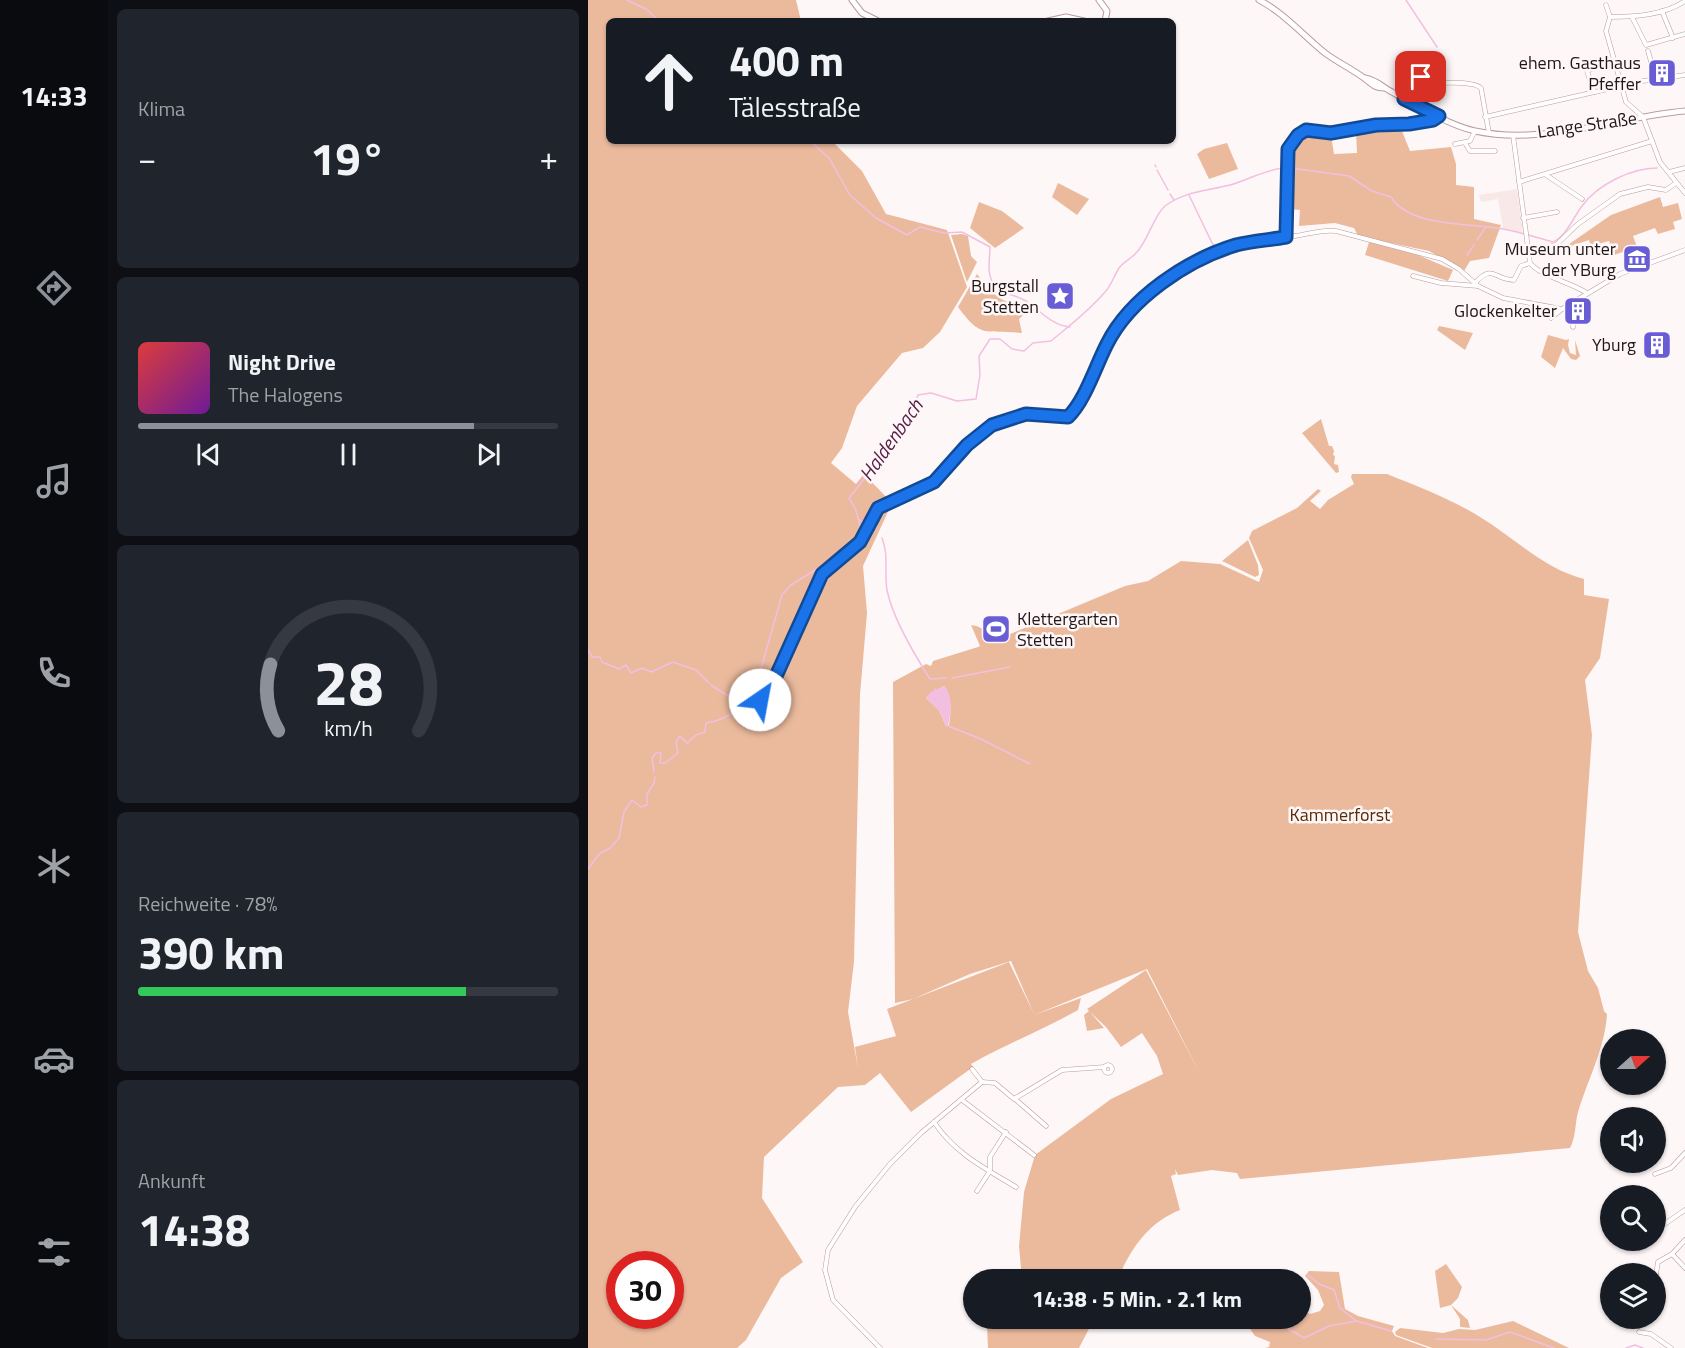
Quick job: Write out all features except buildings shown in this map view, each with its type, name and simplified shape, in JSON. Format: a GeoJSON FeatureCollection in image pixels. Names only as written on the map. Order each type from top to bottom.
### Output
{"type":"FeatureCollection","features":[{"type":"Feature","properties":{"kind":"main road"},"geometry":{"type":"LineString","coordinates":[[852,0],[862,13],[872,18]]}},
{"type":"Feature","properties":{"kind":"main road"},"geometry":{"type":"LineString","coordinates":[[1099,0],[1107,11],[1106,18]]}},
{"type":"Feature","properties":{"kind":"main road","name":"Lange Straße"},"geometry":{"type":"LineString","coordinates":[[1259,0],[1278,12],[1335,60],[1377,88],[1384,88],[1439,116],[1475,131],[1513,134],[1553,133],[1685,111]]}},
{"type":"Feature","properties":{"kind":"street"},"geometry":{"type":"LineString","coordinates":[[1610,17],[1632,17],[1661,11],[1685,1]]}},
{"type":"Feature","properties":{"kind":"street"},"geometry":{"type":"LineString","coordinates":[[1606,4],[1610,17],[1606,31],[1626,102],[1643,117],[1660,162],[1685,193]]}},
{"type":"Feature","properties":{"kind":"street"},"geometry":{"type":"LineString","coordinates":[[1661,11],[1673,38]]}},
{"type":"Feature","properties":{"kind":"street"},"geometry":{"type":"LineString","coordinates":[[1632,17],[1646,45],[1685,34]]}},
{"type":"Feature","properties":{"kind":"street"},"geometry":{"type":"LineString","coordinates":[[1648,51],[1656,79]]}},
{"type":"Feature","properties":{"kind":"street"},"geometry":{"type":"LineString","coordinates":[[1421,58],[1421,77],[1424,86]]}},
{"type":"Feature","properties":{"kind":"street"},"geometry":{"type":"LineString","coordinates":[[1592,69],[1587,71],[1594,92]]}},
{"type":"Feature","properties":{"kind":"street"},"geometry":{"type":"LineString","coordinates":[[1485,117],[1594,92],[1685,75]]}},
{"type":"Feature","properties":{"kind":"street"},"geometry":{"type":"LineString","coordinates":[[1404,99],[1414,88],[1424,86],[1468,83],[1478,85],[1481,88],[1489,133]]}},
{"type":"Feature","properties":{"kind":"street"},"geometry":{"type":"LineString","coordinates":[[1286,237],[1288,149],[1298,135],[1306,130],[1331,133],[1376,125],[1409,124],[1433,120],[1439,116]]}},
{"type":"Feature","properties":{"kind":"street"},"geometry":{"type":"LineString","coordinates":[[1455,144],[1465,143],[1475,131]]}},
{"type":"Feature","properties":{"kind":"street"},"geometry":{"type":"LineString","coordinates":[[1513,134],[1530,262],[1541,272],[1567,281],[1587,292]]}},
{"type":"Feature","properties":{"kind":"street"},"geometry":{"type":"LineString","coordinates":[[1519,182],[1652,141]]}},
{"type":"Feature","properties":{"kind":"street"},"geometry":{"type":"LineString","coordinates":[[1465,143],[1470,151],[1495,152]]}},
{"type":"Feature","properties":{"kind":"street"},"geometry":{"type":"LineString","coordinates":[[1669,172],[1685,168]]}},
{"type":"Feature","properties":{"kind":"street"},"geometry":{"type":"LineString","coordinates":[[1545,174],[1582,199]]}},
{"type":"Feature","properties":{"kind":"street"},"geometry":{"type":"LineString","coordinates":[[1528,253],[1556,245],[1578,224],[1620,194],[1648,187],[1666,190],[1676,183]]}},
{"type":"Feature","properties":{"kind":"street"},"geometry":{"type":"LineString","coordinates":[[1523,218],[1557,212]]}},
{"type":"Feature","properties":{"kind":"street"},"geometry":{"type":"LineString","coordinates":[[757,703],[772,685],[822,574],[854,549],[878,508],[934,482],[967,445],[992,425],[1026,414],[1068,417],[1078,405],[1108,342],[1126,315],[1145,296],[1185,268],[1234,246],[1328,230],[1442,259],[1477,285],[1503,298],[1564,308],[1573,317],[1573,327]]}},
{"type":"Feature","properties":{"kind":"street"},"geometry":{"type":"LineString","coordinates":[[1551,318],[1587,292],[1620,273],[1685,250]]}},
{"type":"Feature","properties":{"kind":"street"},"geometry":{"type":"LineString","coordinates":[[1477,285],[1482,275],[1490,272],[1514,280],[1521,266],[1530,262]]}},
{"type":"Feature","properties":{"kind":"street"},"geometry":{"type":"LineString","coordinates":[[1413,276],[1441,282],[1477,285]]}},
{"type":"Feature","properties":{"kind":"street"},"geometry":{"type":"LineString","coordinates":[[1014,1099],[1062,1070],[1105,1067]]}},
{"type":"Feature","properties":{"kind":"street"},"geometry":{"type":"LineString","coordinates":[[972,1069],[982,1082]]}},
{"type":"Feature","properties":{"kind":"street"},"geometry":{"type":"LineString","coordinates":[[880,1348],[833,1300],[825,1270],[828,1250],[855,1208],[890,1164],[934,1122],[982,1082],[995,1083],[1046,1126]]}},
{"type":"Feature","properties":{"kind":"street"},"geometry":{"type":"LineString","coordinates":[[962,1100],[973,1111],[1006,1132],[1034,1155]]}},
{"type":"Feature","properties":{"kind":"street"},"geometry":{"type":"LineString","coordinates":[[934,1122],[944,1138],[1016,1187]]}},
{"type":"Feature","properties":{"kind":"street"},"geometry":{"type":"LineString","coordinates":[[977,1191],[990,1171],[990,1157],[1006,1132]]}},
{"type":"Feature","properties":{"kind":"street"},"geometry":{"type":"LineString","coordinates":[[1655,1174],[1671,1168],[1685,1153]]}},
{"type":"Feature","properties":{"kind":"street"},"geometry":{"type":"LineString","coordinates":[[1666,1223],[1685,1210]]}},
{"type":"Feature","properties":{"kind":"street"},"geometry":{"type":"LineString","coordinates":[[1658,1263],[1672,1254],[1685,1240]]}},
{"type":"Feature","properties":{"kind":"street"},"geometry":{"type":"LineString","coordinates":[[1672,1254],[1685,1268]]}},
{"type":"Feature","properties":{"kind":"street"},"geometry":{"type":"LineString","coordinates":[[1639,1332],[1651,1334],[1671,1348]]}},
{"type":"Feature","properties":{"kind":"shaded area"},"geometry":{"type":"Polygon","coordinates":[[[1517,189],[1522,234],[1503,228],[1498,199],[1481,202],[1479,195],[1517,189]]]}},
{"type":"Feature","properties":{"kind":"shaded area"},"geometry":{"type":"Polygon","coordinates":[[[944,686],[950,699],[948,726],[939,710],[926,698],[931,692],[944,686]]]}},
{"type":"Feature","properties":{"kind":"green space","name":"Kammerforst"},"geometry":{"type":"Polygon","coordinates":[[[588,0],[796,0],[800,18],[606,18],[606,144],[835,144],[862,171],[886,214],[947,230],[967,287],[940,332],[923,348],[902,353],[857,406],[842,448],[831,463],[856,484],[864,474],[892,503],[863,566],[867,613],[860,695],[854,962],[848,1012],[858,1068],[855,1047],[896,1036],[887,1009],[913,999],[895,1003],[893,682],[926,664],[931,666],[933,661],[980,646],[971,625],[1003,637],[1125,586],[1148,581],[1181,561],[1220,564],[1259,582],[1263,570],[1249,538],[1252,531],[1297,508],[1318,489],[1321,491],[1310,501],[1320,509],[1328,500],[1354,484],[1352,474],[1387,474],[1446,499],[1493,525],[1543,561],[1584,579],[1584,595],[1609,599],[1600,658],[1585,680],[1592,735],[1578,932],[1588,971],[1598,988],[1604,1011],[1607,1014],[1606,1029],[1600,1029],[1600,1051],[1578,1112],[1570,1148],[1240,1179],[1237,1173],[1212,1170],[1178,1175],[1175,1169],[1176,1174],[1171,1176],[1180,1210],[1150,1229],[1135,1247],[1123,1269],[1021,1269],[1019,1246],[1024,1192],[1035,1155],[1111,1099],[1163,1074],[1157,1056],[1142,1033],[1121,1047],[1106,1027],[1090,1012],[1104,1028],[1087,1031],[1084,1015],[1089,1011],[1087,1009],[1146,970],[1200,1074],[1147,969],[1034,1015],[1081,998],[1078,1010],[971,1064],[973,1067],[911,1112],[880,1073],[865,1085],[838,1087],[764,1157],[762,1198],[803,1262],[781,1278],[746,1340],[737,1348],[588,1348],[588,0]],[[944,686],[926,698],[939,710],[946,726],[949,725],[950,705],[944,686]],[[1011,961],[970,974],[913,999],[1009,962],[1034,1014],[1011,961]]]}},
{"type":"Feature","properties":{"kind":"green space"},"geometry":{"type":"Polygon","coordinates":[[[1400,126],[1410,151],[1451,147],[1456,164],[1456,185],[1474,187],[1474,219],[1501,225],[1489,258],[1470,261],[1464,271],[1429,251],[1358,236],[1354,228],[1335,223],[1299,226],[1300,210],[1289,209],[1288,177],[1290,153],[1299,136],[1307,133],[1331,135],[1334,154],[1357,153],[1356,131],[1400,126]]]}},
{"type":"Feature","properties":{"kind":"green space"},"geometry":{"type":"Polygon","coordinates":[[[1227,143],[1238,169],[1209,179],[1197,154],[1204,149],[1227,143]]]}},
{"type":"Feature","properties":{"kind":"green space"},"geometry":{"type":"Polygon","coordinates":[[[1058,183],[1089,199],[1077,215],[1052,197],[1058,183]]]}},
{"type":"Feature","properties":{"kind":"green space"},"geometry":{"type":"Polygon","coordinates":[[[1660,197],[1663,207],[1678,203],[1682,219],[1673,222],[1675,229],[1658,234],[1655,228],[1633,236],[1637,247],[1614,255],[1609,241],[1591,246],[1589,240],[1562,249],[1611,215],[1660,197]]]}},
{"type":"Feature","properties":{"kind":"green space"},"geometry":{"type":"Polygon","coordinates":[[[979,202],[1002,211],[1024,228],[995,248],[970,228],[979,202]]]}},
{"type":"Feature","properties":{"kind":"green space"},"geometry":{"type":"Polygon","coordinates":[[[951,235],[968,236],[971,256],[977,262],[967,282],[951,235]]]}},
{"type":"Feature","properties":{"kind":"green space"},"geometry":{"type":"Polygon","coordinates":[[[1369,242],[1418,255],[1453,270],[1448,281],[1365,255],[1369,242]]]}},
{"type":"Feature","properties":{"kind":"green space"},"geometry":{"type":"Polygon","coordinates":[[[977,274],[986,286],[1003,300],[1025,302],[1035,310],[1034,312],[1029,309],[1019,319],[1022,333],[979,329],[958,307],[977,274]]]}},
{"type":"Feature","properties":{"kind":"green space"},"geometry":{"type":"Polygon","coordinates":[[[1439,326],[1473,333],[1465,350],[1437,330],[1439,326]]]}},
{"type":"Feature","properties":{"kind":"green space"},"geometry":{"type":"Polygon","coordinates":[[[1548,335],[1569,339],[1570,353],[1576,355],[1575,340],[1580,356],[1576,360],[1571,359],[1563,348],[1555,368],[1541,357],[1548,335]]]}},
{"type":"Feature","properties":{"kind":"green space"},"geometry":{"type":"Polygon","coordinates":[[[1321,419],[1329,446],[1332,446],[1334,451],[1334,464],[1338,465],[1339,472],[1336,473],[1302,433],[1321,419]]]}},
{"type":"Feature","properties":{"kind":"green space"},"geometry":{"type":"Polygon","coordinates":[[[1248,540],[1258,565],[1259,575],[1255,577],[1222,561],[1248,540]]]}},
{"type":"Feature","properties":{"kind":"green space"},"geometry":{"type":"Polygon","coordinates":[[[1446,1264],[1462,1287],[1458,1298],[1451,1305],[1440,1308],[1435,1271],[1446,1264]]]}},
{"type":"Feature","properties":{"kind":"green space"},"geometry":{"type":"Polygon","coordinates":[[[1311,1271],[1339,1272],[1345,1309],[1358,1316],[1394,1326],[1392,1331],[1395,1336],[1428,1348],[1265,1348],[1269,1347],[1270,1342],[1255,1336],[1250,1329],[1311,1329],[1311,1314],[1320,1311],[1324,1305],[1318,1290],[1311,1282],[1311,1271]]]}},
{"type":"Feature","properties":{"kind":"green space"},"geometry":{"type":"Polygon","coordinates":[[[1451,1305],[1468,1320],[1470,1328],[1460,1327],[1460,1319],[1451,1305]]]}},
{"type":"Feature","properties":{"kind":"green space"},"geometry":{"type":"Polygon","coordinates":[[[1513,1321],[1569,1348],[1432,1348],[1396,1335],[1395,1332],[1400,1328],[1443,1333],[1459,1329],[1475,1330],[1513,1321]]]}},
{"type":"Feature","properties":{"kind":"green space"},"geometry":{"type":"Polygon","coordinates":[[[987,1329],[1089,1329],[1079,1348],[988,1348],[987,1329]]]}},
{"type":"Feature","properties":{"kind":"waterway"},"geometry":{"type":"LineString","coordinates":[[627,0],[646,9],[656,18]]}},
{"type":"Feature","properties":{"kind":"waterway"},"geometry":{"type":"LineString","coordinates":[[1406,0],[1437,47]]}},
{"type":"Feature","properties":{"kind":"waterway"},"geometry":{"type":"LineString","coordinates":[[813,144],[829,158],[850,195],[876,218],[907,235],[920,227],[944,233],[962,232],[990,247],[990,276],[997,288],[1026,301],[1052,321],[1070,327]]}},
{"type":"Feature","properties":{"kind":"waterway","name":"Haldenbach"},"geometry":{"type":"LineString","coordinates":[[654,772],[652,758],[656,753],[661,753],[660,763],[665,763],[678,753],[676,742],[680,736],[687,743],[696,735],[705,732],[706,723],[733,713],[754,693],[782,595],[791,585],[852,547],[861,530],[856,510],[849,498],[871,470],[895,427],[911,413],[918,395],[931,393],[957,401],[976,399],[980,375],[979,356],[990,339],[1000,339],[1012,349],[1024,351],[1033,343],[1051,341],[1086,312],[1107,290],[1121,266],[1140,248],[1165,206],[1188,194],[1230,185],[1283,168]]}},
{"type":"Feature","properties":{"kind":"waterway","name":"Haldenbach"},"geometry":{"type":"LineString","coordinates":[[1291,168],[1349,176],[1372,191],[1391,197],[1400,207],[1413,215],[1444,222],[1508,230],[1553,242],[1562,235],[1589,198],[1606,184],[1627,174],[1657,168]]}},
{"type":"Feature","properties":{"kind":"waterway"},"geometry":{"type":"LineString","coordinates":[[1157,170],[1168,190]]}},
{"type":"Feature","properties":{"kind":"waterway","name":"Haldenbach"},"geometry":{"type":"LineString","coordinates":[[1170,194],[1174,200]]}},
{"type":"Feature","properties":{"kind":"waterway"},"geometry":{"type":"LineString","coordinates":[[1189,195],[1212,243],[1218,249]]}},
{"type":"Feature","properties":{"kind":"waterway"},"geometry":{"type":"LineString","coordinates":[[1477,240],[1485,228]]}},
{"type":"Feature","properties":{"kind":"waterway"},"geometry":{"type":"LineString","coordinates":[[1467,255],[1474,245]]}},
{"type":"Feature","properties":{"kind":"waterway"},"geometry":{"type":"LineString","coordinates":[[859,520],[877,528]]}},
{"type":"Feature","properties":{"kind":"waterway"},"geometry":{"type":"LineString","coordinates":[[882,538],[887,590],[899,624],[930,679],[946,678]]}},
{"type":"Feature","properties":{"kind":"waterway"},"geometry":{"type":"LineString","coordinates":[[588,649],[592,657],[600,657],[602,662],[619,669],[626,665],[631,673],[642,668],[651,672],[673,662],[696,670],[709,683]]}},
{"type":"Feature","properties":{"kind":"waterway"},"geometry":{"type":"LineString","coordinates":[[952,678],[1010,667]]}},
{"type":"Feature","properties":{"kind":"waterway"},"geometry":{"type":"LineString","coordinates":[[711,685],[742,705]]}},
{"type":"Feature","properties":{"kind":"waterway"},"geometry":{"type":"LineString","coordinates":[[948,726],[981,739],[1030,764]]}},
{"type":"Feature","properties":{"kind":"waterway"},"geometry":{"type":"LineString","coordinates":[[588,869],[599,854],[610,848],[619,838],[624,812],[632,800],[641,807],[647,805],[647,794],[655,777]]}},
{"type":"Feature","properties":{"kind":"waterway"},"geometry":{"type":"LineString","coordinates":[[1311,1277],[1319,1284],[1334,1290],[1340,1308],[1356,1321]]}},
{"type":"Feature","properties":{"kind":"waterway"},"geometry":{"type":"LineString","coordinates":[[1289,1329],[1304,1338],[1329,1326],[1357,1321],[1391,1331]]}},
{"type":"Feature","properties":{"kind":"waterway"},"geometry":{"type":"LineString","coordinates":[[1436,1339],[1486,1340],[1510,1332],[1554,1348]]}},
{"type":"Feature","properties":{"kind":"waterway"},"geometry":{"type":"LineString","coordinates":[[1626,1348],[1635,1345],[1643,1348]]}},
{"type":"Feature","properties":{"kind":"place","name":"ehem. Gasthaus Pfeffer"},"geometry":{"type":"Point","coordinates":[1662,73]}},
{"type":"Feature","properties":{"kind":"place","name":"Museum unter der YBurg"},"geometry":{"type":"Point","coordinates":[1637,259]}},
{"type":"Feature","properties":{"kind":"place","name":"Burgstall Stetten"},"geometry":{"type":"Point","coordinates":[1060,296]}},
{"type":"Feature","properties":{"kind":"place","name":"Glockenkelter"},"geometry":{"type":"Point","coordinates":[1578,311]}},
{"type":"Feature","properties":{"kind":"place","name":"Yburg"},"geometry":{"type":"Point","coordinates":[1657,345]}},
{"type":"Feature","properties":{"kind":"place","name":"Klettergarten Stetten"},"geometry":{"type":"Point","coordinates":[996,629]}},
{"type":"Feature","properties":{"kind":"route"},"geometry":{"type":"LineString","coordinates":[[760,700],[772,685],[822,574],[832,564],[850,553],[860,542],[878,508],[934,482],[967,445],[992,425],[1026,414],[1068,417],[1078,405],[1114,331],[1145,296],[1190,265],[1220,251],[1247,243],[1286,237],[1288,149],[1298,135],[1306,130],[1331,133],[1376,125],[1409,124],[1433,120],[1439,116],[1404,99],[1414,88],[1424,86],[1421,77]]}}]}
